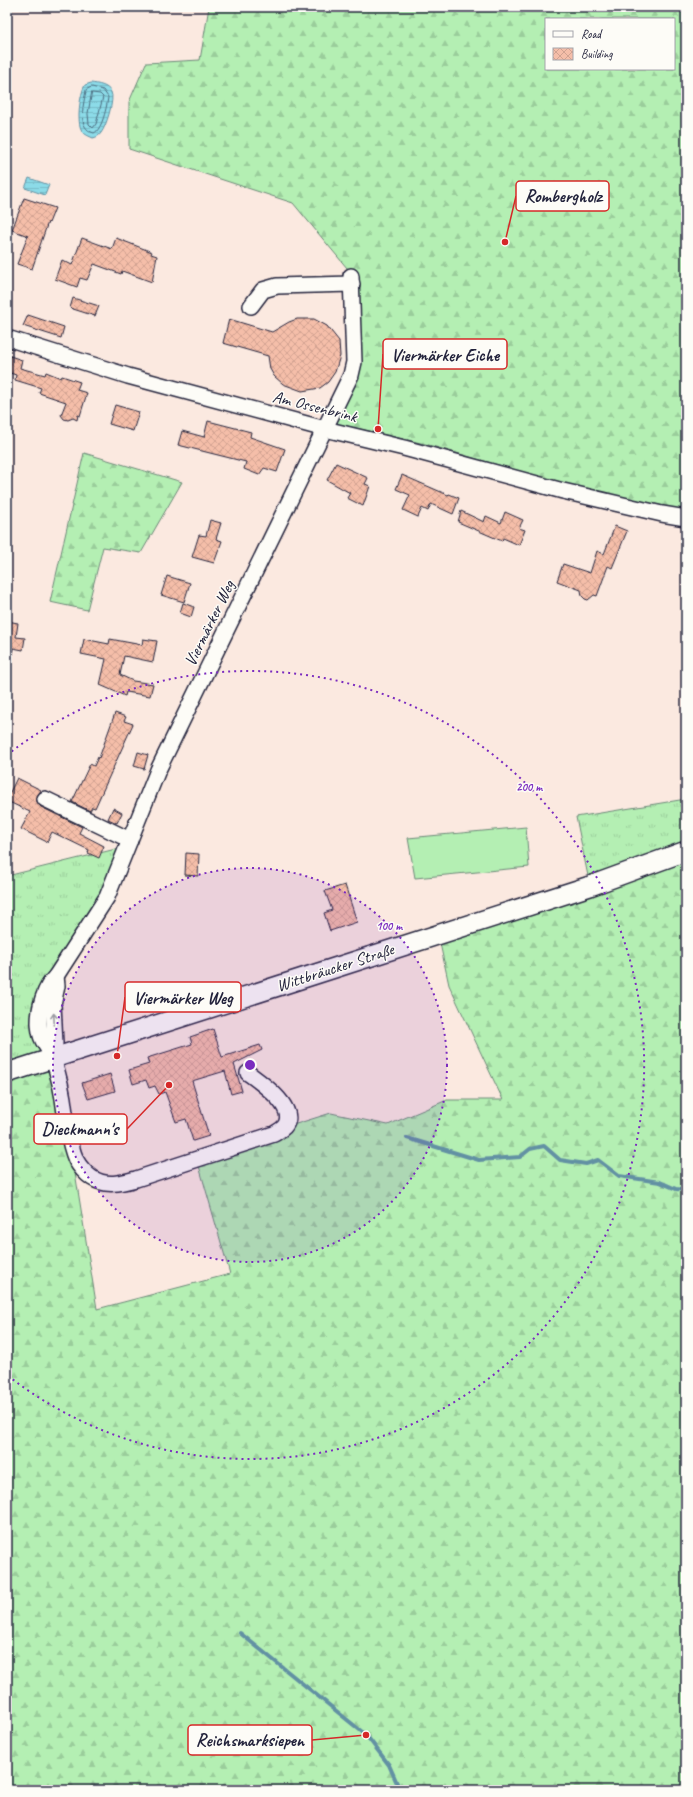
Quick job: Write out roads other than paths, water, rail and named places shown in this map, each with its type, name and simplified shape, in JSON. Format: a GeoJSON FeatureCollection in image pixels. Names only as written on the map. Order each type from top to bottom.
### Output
{"type":"FeatureCollection","features":[{"type":"Feature","properties":{"kind":"main road","name":"Wittbräucker Straße"},"geometry":{"type":"LineString","coordinates":[[7,1073],[582,888],[686,851]]}},
{"type":"Feature","properties":{"kind":"street","name":"Viermärker Weg"},"geometry":{"type":"LineString","coordinates":[[248,1073],[284,1103],[287,1116],[285,1126],[274,1134],[183,1169],[155,1178],[136,1179],[116,1184],[106,1184],[93,1178],[76,1160],[70,1141],[63,1098],[53,1058],[40,1035],[39,1021],[43,997],[49,984],[56,976],[107,897],[158,770],[354,368],[351,280],[277,286],[263,290],[251,306]]}},
{"type":"Feature","properties":{"kind":"street","name":"Am Ossenbrink"},"geometry":{"type":"LineString","coordinates":[[7,338],[128,376],[325,430],[404,448],[563,491],[662,514],[686,518]]}},
{"type":"Feature","properties":{"kind":"street"},"geometry":{"type":"LineString","coordinates":[[45,799],[130,840]]}},
{"type":"Feature","properties":{"kind":"water"},"geometry":{"type":"Polygon","coordinates":[[[91,83],[102,85],[107,88],[111,92],[112,96],[111,106],[103,130],[97,137],[93,138],[82,131],[79,122],[80,101],[83,89],[85,85],[91,83]]]}},
{"type":"Feature","properties":{"kind":"water"},"geometry":{"type":"Polygon","coordinates":[[[29,178],[49,185],[45,195],[25,188],[29,178]]]}},
{"type":"Feature","properties":{"kind":"waterway"},"geometry":{"type":"LineString","coordinates":[[407,1138],[479,1160],[520,1157],[530,1149],[544,1146],[560,1160],[586,1164],[598,1160],[619,1176],[660,1182],[676,1189],[686,1190]]}},
{"type":"Feature","properties":{"kind":"waterway"},"geometry":{"type":"LineString","coordinates":[[240,1633],[366,1735],[389,1765],[400,1790]]}},
{"type":"Feature","properties":{"kind":"place","name":"Rombergholz"},"geometry":{"type":"Point","coordinates":[505,242]}},
{"type":"Feature","properties":{"kind":"place","name":"Viermärker Eiche"},"geometry":{"type":"Point","coordinates":[378,429]}},
{"type":"Feature","properties":{"kind":"place","name":"Viermärker Weg"},"geometry":{"type":"Point","coordinates":[117,1056]}},
{"type":"Feature","properties":{"kind":"place","name":"Dieckmann's"},"geometry":{"type":"Point","coordinates":[169,1085]}},
{"type":"Feature","properties":{"kind":"place","name":"Reichsmarksiepen"},"geometry":{"type":"Point","coordinates":[366,1735]}}]}
